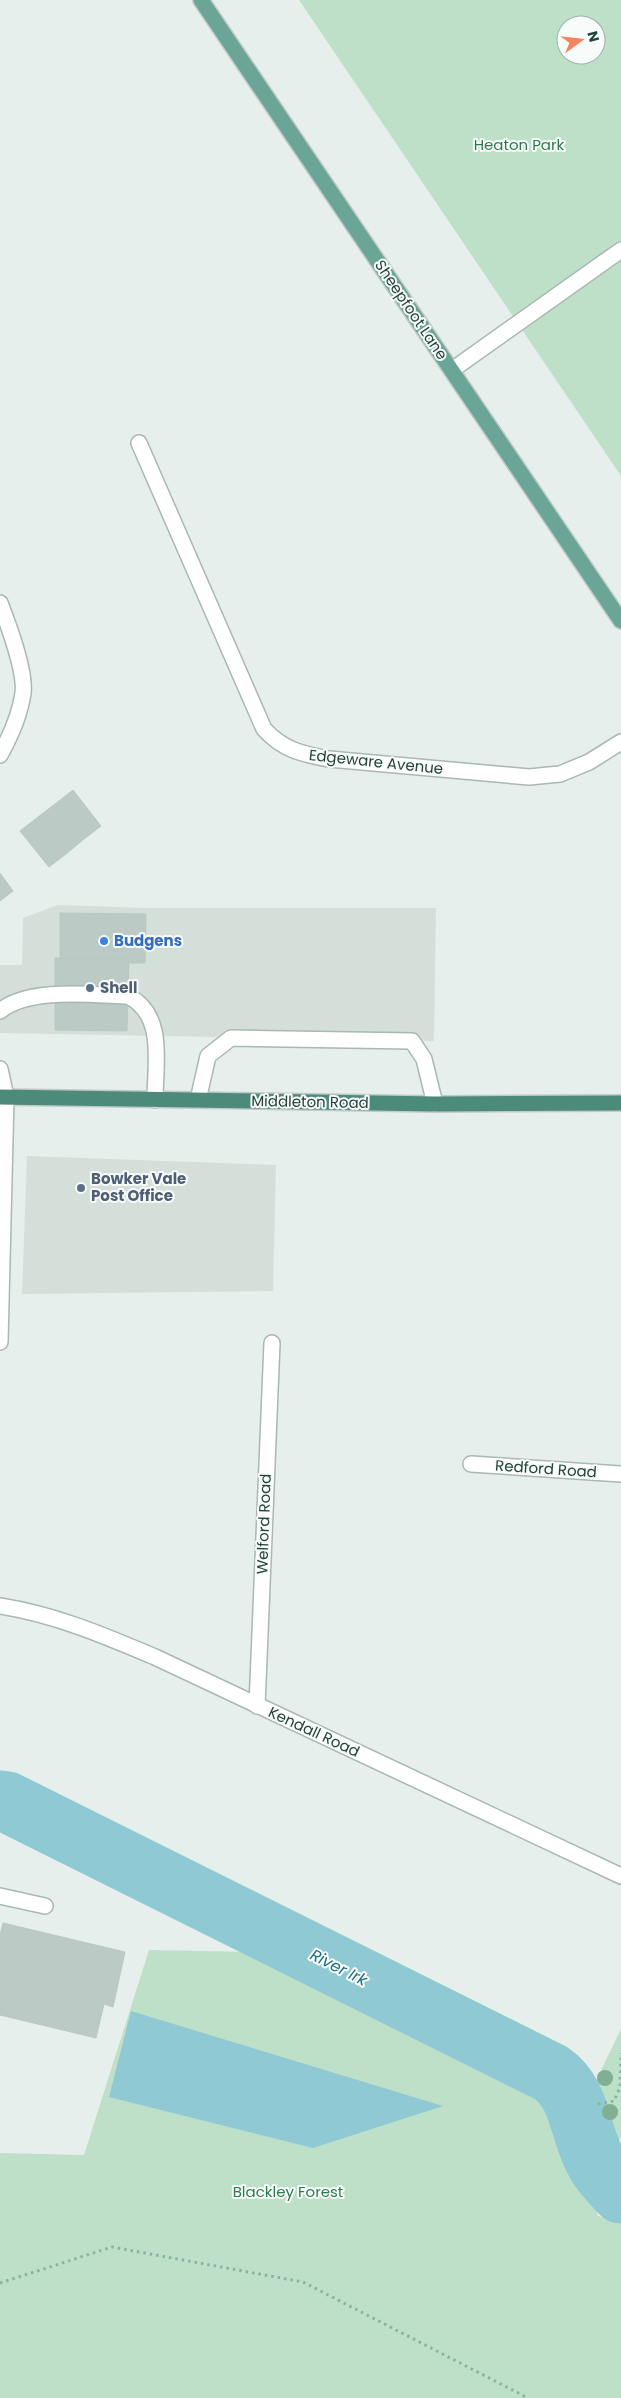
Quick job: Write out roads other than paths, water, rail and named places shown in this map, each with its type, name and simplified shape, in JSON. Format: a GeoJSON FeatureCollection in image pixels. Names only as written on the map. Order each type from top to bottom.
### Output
{"type":"FeatureCollection","features":[{"type":"Feature","properties":{"kind":"highway","name":"Middleton Road"},"geometry":{"type":"LineString","coordinates":[[3,1097],[435,1104],[621,1102]]}},
{"type":"Feature","properties":{"kind":"main road","name":"Sheepfoot Lane"},"geometry":{"type":"LineString","coordinates":[[201,0],[621,621]]}},
{"type":"Feature","properties":{"kind":"street"},"geometry":{"type":"LineString","coordinates":[[452,370],[621,250]]}},
{"type":"Feature","properties":{"kind":"street","name":"Edgeware Avenue"},"geometry":{"type":"LineString","coordinates":[[139,443],[264,729],[277,743],[304,755],[330,759],[529,777],[560,774],[589,762],[621,742]]}},
{"type":"Feature","properties":{"kind":"street"},"geometry":{"type":"LineString","coordinates":[[0,603],[16,644],[24,692],[11,735],[0,755]]}},
{"type":"Feature","properties":{"kind":"street"},"geometry":{"type":"LineString","coordinates":[[0,1011],[8,1004],[55,995],[128,996],[139,1001],[150,1015],[154,1028],[155,1100]]}},
{"type":"Feature","properties":{"kind":"street"},"geometry":{"type":"LineString","coordinates":[[198,1100],[208,1056],[231,1038],[412,1041],[424,1059],[435,1104]]}},
{"type":"Feature","properties":{"kind":"street"},"geometry":{"type":"LineString","coordinates":[[0,1070],[3,1097],[0,1342]]}},
{"type":"Feature","properties":{"kind":"street","name":"Welford Road"},"geometry":{"type":"LineString","coordinates":[[257,1706],[272,1342]]}},
{"type":"Feature","properties":{"kind":"street","name":"Redford Road"},"geometry":{"type":"LineString","coordinates":[[471,1464],[621,1474]]}},
{"type":"Feature","properties":{"kind":"street","name":"Kendall Road"},"geometry":{"type":"LineString","coordinates":[[0,1606],[37,1612],[80,1626],[155,1657],[621,1876]]}},
{"type":"Feature","properties":{"kind":"street"},"geometry":{"type":"LineString","coordinates":[[0,1896],[45,1906]]}},
{"type":"Feature","properties":{"kind":"water"},"geometry":{"type":"Polygon","coordinates":[[[131,2011],[443,2106],[313,2148],[109,2097],[131,2011]]]}},
{"type":"Feature","properties":{"kind":"waterway","name":"River Irk"},"geometry":{"type":"LineString","coordinates":[[0,1801],[7,1802],[551,2073],[560,2081],[573,2100],[595,2161],[621,2193]]}},
{"type":"Feature","properties":{"kind":"place","name":"Budgens"},"geometry":{"type":"Point","coordinates":[104,941]}},
{"type":"Feature","properties":{"kind":"place","name":"Shell"},"geometry":{"type":"Point","coordinates":[90,988]}},
{"type":"Feature","properties":{"kind":"place","name":"Bowker Vale Post Office"},"geometry":{"type":"Point","coordinates":[81,1188]}},
{"type":"Feature","properties":{"kind":"park label","name":"Heaton Park"},"geometry":{"type":"Point","coordinates":[519,145]}},
{"type":"Feature","properties":{"kind":"park label","name":"Blackley Forest"},"geometry":{"type":"Point","coordinates":[288,2192]}}]}
